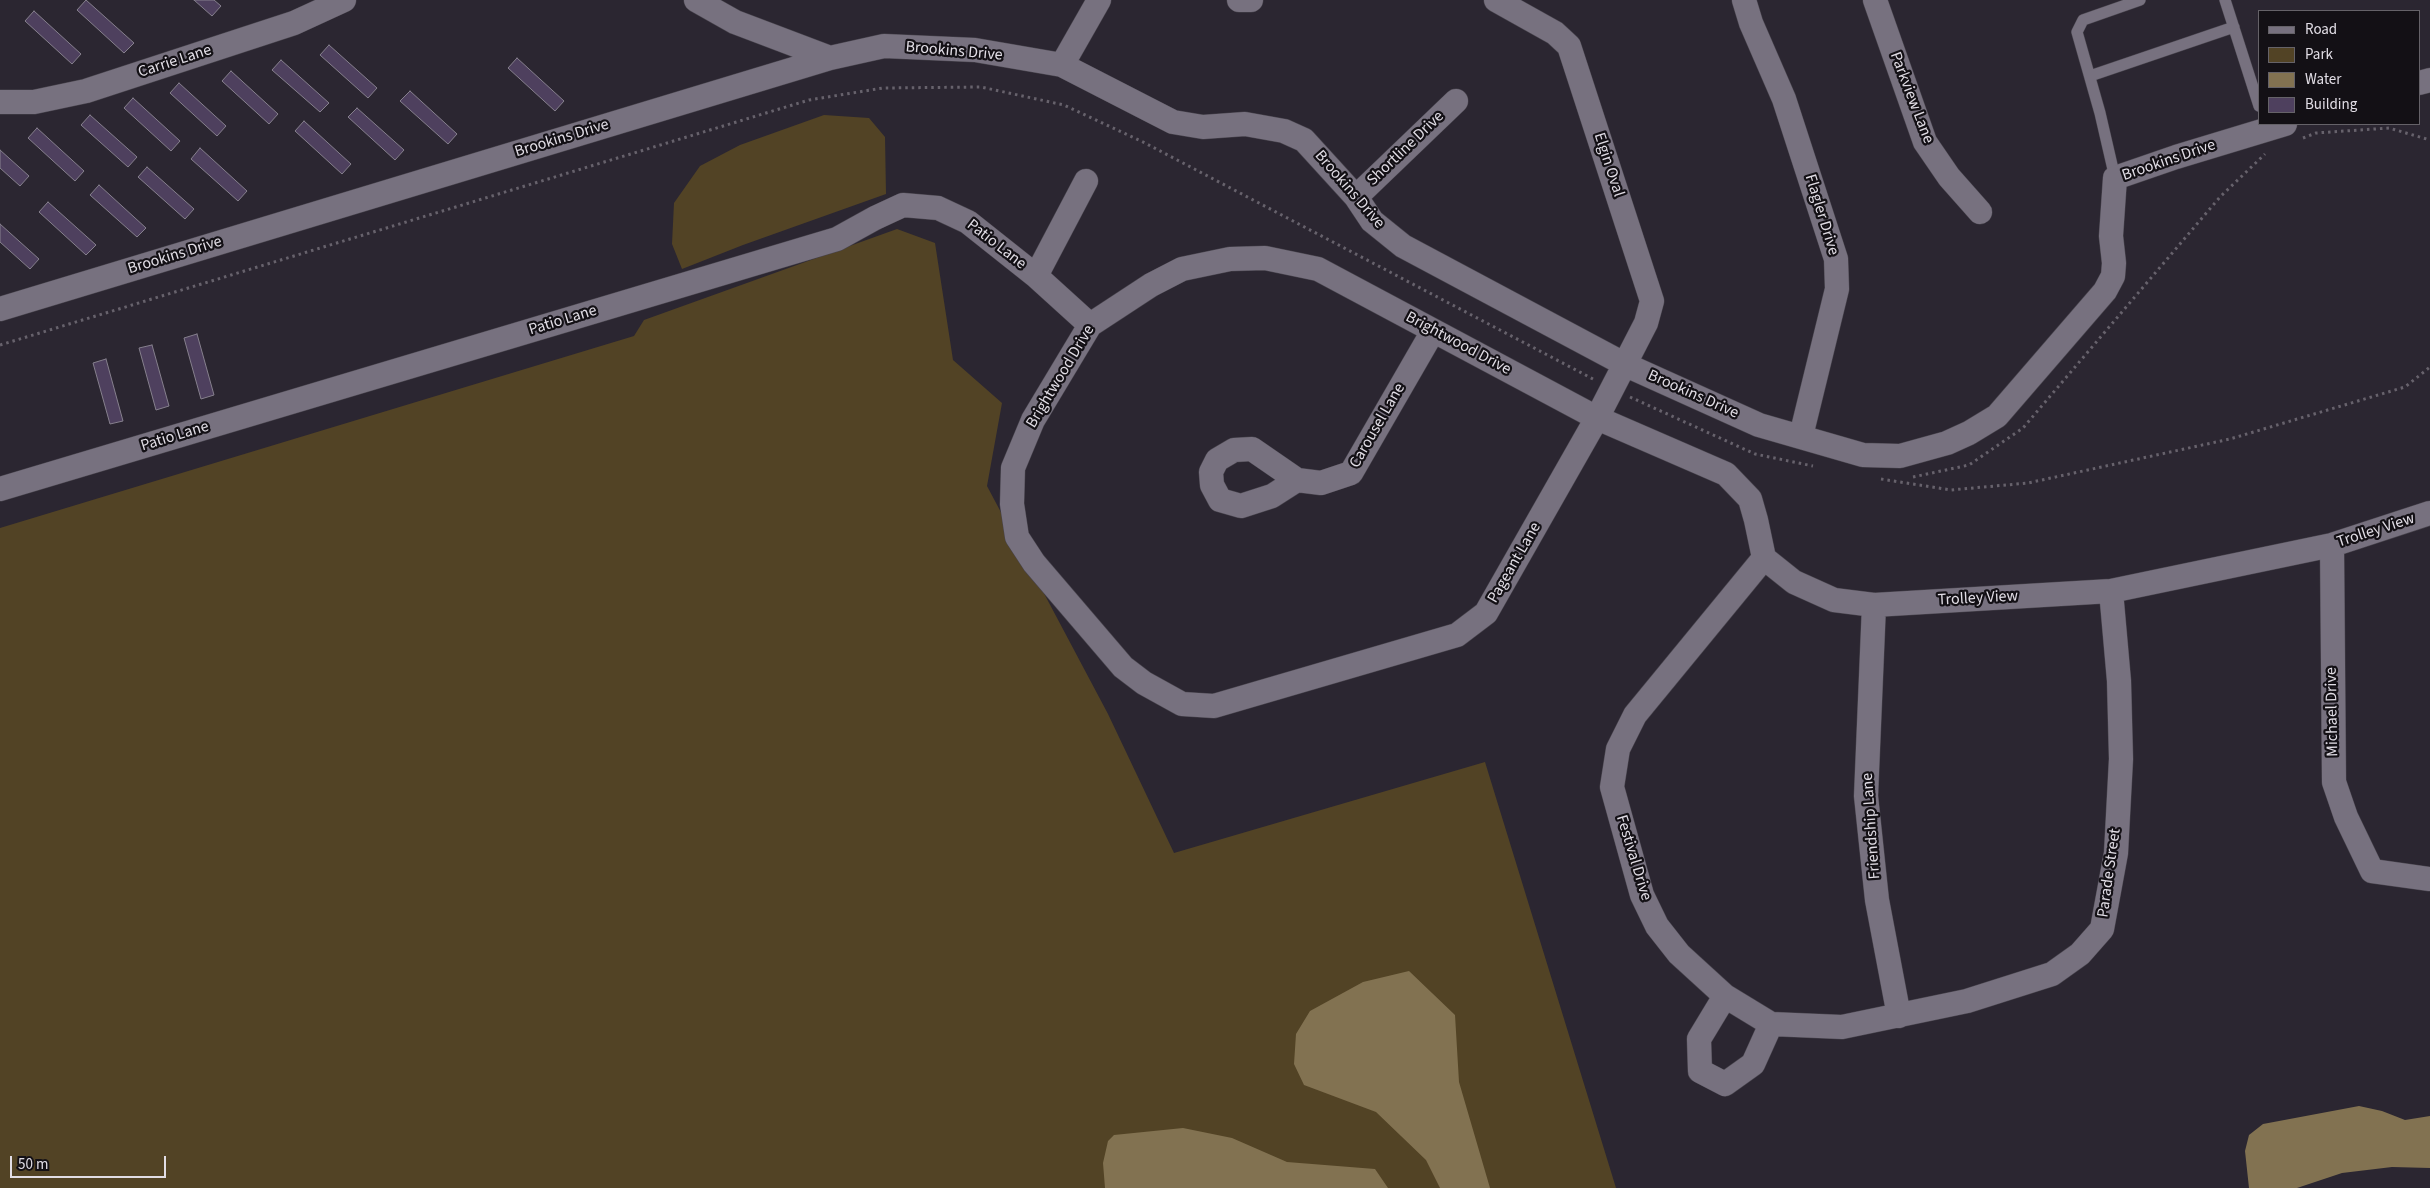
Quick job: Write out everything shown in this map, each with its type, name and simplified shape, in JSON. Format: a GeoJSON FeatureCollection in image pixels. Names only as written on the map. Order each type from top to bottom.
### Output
{"type":"FeatureCollection","features":[{"type":"Feature","properties":{"kind":"street"},"geometry":{"type":"LineString","coordinates":[[696,0],[735,22],[830,58]]}},
{"type":"Feature","properties":{"kind":"street"},"geometry":{"type":"LineString","coordinates":[[1062,65],[1100,0]]}},
{"type":"Feature","properties":{"kind":"street"},"geometry":{"type":"LineString","coordinates":[[1239,0],[1251,0]]}},
{"type":"Feature","properties":{"kind":"street","name":"Elgin Oval"},"geometry":{"type":"LineString","coordinates":[[1496,0],[1555,33],[1569,46],[1652,301],[1646,323],[1626,365]]}},
{"type":"Feature","properties":{"kind":"street","name":"Flagler Drive"},"geometry":{"type":"LineString","coordinates":[[1744,0],[1751,23],[1784,99],[1836,259],[1838,289],[1801,436]]}},
{"type":"Feature","properties":{"kind":"street","name":"Parkview Lane"},"geometry":{"type":"LineString","coordinates":[[1875,0],[1925,142],[1949,177],[1980,212]]}},
{"type":"Feature","properties":{"kind":"street","name":"Carrie Lane"},"geometry":{"type":"LineString","coordinates":[[0,102],[34,102],[86,91],[294,23],[339,1]]}},
{"type":"Feature","properties":{"kind":"street","name":"Brookins Drive"},"geometry":{"type":"LineString","coordinates":[[0,309],[830,58],[884,46],[975,50],[1062,65],[1173,122],[1203,127],[1245,124],[1284,131],[1304,140],[1356,197],[1372,220],[1403,246],[1626,365],[1759,424],[1863,455],[1900,456],[1947,443],[1969,433],[1997,416],[2105,292],[2113,276],[2114,263],[2111,236],[2115,178],[2176,157],[2278,133]]}},
{"type":"Feature","properties":{"kind":"street","name":"Shortline Drive"},"geometry":{"type":"LineString","coordinates":[[1356,197],[1456,101]]}},
{"type":"Feature","properties":{"kind":"street"},"geometry":{"type":"LineString","coordinates":[[1036,276],[1086,181]]}},
{"type":"Feature","properties":{"kind":"street","name":"Patio Lane"},"geometry":{"type":"LineString","coordinates":[[0,489],[837,239],[903,205],[938,208],[968,222],[1036,276],[1090,325]]}},
{"type":"Feature","properties":{"kind":"street","name":"Brightwood Drive"},"geometry":{"type":"LineString","coordinates":[[1214,706],[1182,704],[1144,683],[1124,667],[1034,563],[1018,537],[1012,504],[1013,468],[1033,420],[1090,325],[1151,285],[1182,269],[1230,259],[1265,258],[1318,269],[1597,418]]}},
{"type":"Feature","properties":{"kind":"street","name":"Carousel Lane"},"geometry":{"type":"LineString","coordinates":[[1297,480],[1321,483],[1351,473],[1433,331]]}},
{"type":"Feature","properties":{"kind":"street","name":"Pageant Lane"},"geometry":{"type":"LineString","coordinates":[[1214,706],[1457,635],[1486,613],[1626,365]]}},
{"type":"Feature","properties":{"kind":"street"},"geometry":{"type":"LineString","coordinates":[[1597,418],[1726,474],[1750,499],[1764,558]]}},
{"type":"Feature","properties":{"kind":"street","name":"Trolley View"},"geometry":{"type":"LineString","coordinates":[[1764,558],[1794,582],[1834,600],[1874,605],[2110,591],[2332,545],[2430,514]]}},
{"type":"Feature","properties":{"kind":"street","name":"Michael Drive"},"geometry":{"type":"LineString","coordinates":[[2332,545],[2334,782],[2346,817],[2372,871],[2430,879]]}},
{"type":"Feature","properties":{"kind":"street","name":"Festival Drive"},"geometry":{"type":"LineString","coordinates":[[1764,558],[1635,715],[1618,749],[1612,787],[1642,894],[1657,926],[1679,954],[1725,996],[1771,1024],[1842,1027],[1899,1016]]}},
{"type":"Feature","properties":{"kind":"street","name":"Parade Street"},"geometry":{"type":"LineString","coordinates":[[1899,1016],[1967,1001],[2052,974],[2080,954],[2102,929],[2116,853],[2122,760],[2119,681],[2110,591]]}},
{"type":"Feature","properties":{"kind":"street","name":"Friendship Lane"},"geometry":{"type":"LineString","coordinates":[[1874,605],[1866,796],[1877,900],[1899,1016]]}},
{"type":"Feature","properties":{"kind":"street"},"geometry":{"type":"LineString","coordinates":[[1725,996],[1699,1038],[1700,1071],[1725,1084],[1753,1064],[1771,1024]]}},
{"type":"Feature","properties":{"kind":"lane"},"geometry":{"type":"LineString","coordinates":[[2115,178],[2077,32],[2083,20],[2140,0]]}},
{"type":"Feature","properties":{"kind":"lane"},"geometry":{"type":"LineString","coordinates":[[2225,0],[2258,103]]}},
{"type":"Feature","properties":{"kind":"lane"},"geometry":{"type":"LineString","coordinates":[[2090,76],[2234,27]]}},
{"type":"Feature","properties":{"kind":"path"},"geometry":{"type":"LineString","coordinates":[[0,345],[809,100],[883,88],[981,87],[1064,105],[1145,143],[1588,377]]}},
{"type":"Feature","properties":{"kind":"path"},"geometry":{"type":"LineString","coordinates":[[2430,140],[2389,128],[2316,133],[2278,133],[2266,154],[2220,196],[2023,428],[1969,465],[1893,482],[1951,490],[2038,481],[2230,439],[2405,386],[2430,367]]}},
{"type":"Feature","properties":{"kind":"green space"},"geometry":{"type":"Polygon","coordinates":[[[824,115],[869,118],[885,137],[886,194],[682,269],[672,244],[674,203],[700,166],[740,145],[824,115]]]}},
{"type":"Feature","properties":{"kind":"green space"},"geometry":{"type":"Polygon","coordinates":[[[897,229],[935,243],[953,360],[1002,403],[987,486],[1108,714],[1174,853],[1485,762],[1616,1188],[0,1188],[0,528],[634,336],[644,320],[897,229]]]}},
{"type":"Feature","properties":{"kind":"water"},"geometry":{"type":"Polygon","coordinates":[[[1409,971],[1455,1015],[1459,1082],[1490,1188],[1440,1188],[1426,1160],[1376,1112],[1304,1085],[1294,1064],[1296,1034],[1310,1011],[1363,982],[1409,971]]]}},
{"type":"Feature","properties":{"kind":"water"},"geometry":{"type":"Polygon","coordinates":[[[2359,1106],[2382,1111],[2405,1120],[2430,1116],[2430,1168],[2392,1167],[2342,1173],[2297,1188],[2249,1188],[2245,1151],[2249,1135],[2263,1124],[2359,1106]]]}},
{"type":"Feature","properties":{"kind":"water"},"geometry":{"type":"Polygon","coordinates":[[[1183,1128],[1232,1138],[1287,1162],[1375,1169],[1388,1188],[1105,1188],[1103,1163],[1108,1141],[1114,1135],[1183,1128]]]}},
{"type":"Feature","properties":{"kind":"building"},"geometry":{"type":"Polygon","coordinates":[[[86,0],[134,43],[124,53],[77,10],[86,0]]]}},
{"type":"Feature","properties":{"kind":"building"},"geometry":{"type":"Polygon","coordinates":[[[194,0],[214,0],[221,6],[212,16],[194,0]]]}},
{"type":"Feature","properties":{"kind":"building"},"geometry":{"type":"Polygon","coordinates":[[[34,11],[81,54],[72,64],[25,21],[34,11]]]}},
{"type":"Feature","properties":{"kind":"building"},"geometry":{"type":"Polygon","coordinates":[[[329,45],[377,88],[368,98],[320,55],[329,45]]]}},
{"type":"Feature","properties":{"kind":"building"},"geometry":{"type":"Polygon","coordinates":[[[517,58],[564,101],[555,111],[508,68],[517,58]]]}},
{"type":"Feature","properties":{"kind":"building"},"geometry":{"type":"Polygon","coordinates":[[[281,60],[329,103],[320,112],[272,70],[281,60]]]}},
{"type":"Feature","properties":{"kind":"building"},"geometry":{"type":"Polygon","coordinates":[[[231,71],[278,114],[269,124],[222,81],[231,71]]]}},
{"type":"Feature","properties":{"kind":"building"},"geometry":{"type":"Polygon","coordinates":[[[179,83],[226,126],[217,136],[170,93],[179,83]]]}},
{"type":"Feature","properties":{"kind":"building"},"geometry":{"type":"Polygon","coordinates":[[[410,91],[457,134],[448,144],[400,101],[410,91]]]}},
{"type":"Feature","properties":{"kind":"building"},"geometry":{"type":"Polygon","coordinates":[[[133,98],[180,141],[171,151],[124,108],[133,98]]]}},
{"type":"Feature","properties":{"kind":"building"},"geometry":{"type":"Polygon","coordinates":[[[357,108],[404,150],[395,160],[348,117],[357,108]]]}},
{"type":"Feature","properties":{"kind":"building"},"geometry":{"type":"Polygon","coordinates":[[[90,115],[137,157],[128,167],[81,125],[90,115]]]}},
{"type":"Feature","properties":{"kind":"building"},"geometry":{"type":"Polygon","coordinates":[[[304,121],[351,164],[342,174],[295,131],[304,121]]]}},
{"type":"Feature","properties":{"kind":"building"},"geometry":{"type":"Polygon","coordinates":[[[37,128],[84,171],[75,181],[28,138],[37,128]]]}},
{"type":"Feature","properties":{"kind":"building"},"geometry":{"type":"Polygon","coordinates":[[[200,148],[247,191],[238,201],[191,159],[200,148]]]}},
{"type":"Feature","properties":{"kind":"building"},"geometry":{"type":"Polygon","coordinates":[[[0,150],[29,176],[20,186],[0,168],[0,150]]]}},
{"type":"Feature","properties":{"kind":"building"},"geometry":{"type":"Polygon","coordinates":[[[147,167],[194,209],[185,219],[138,177],[147,167]]]}},
{"type":"Feature","properties":{"kind":"building"},"geometry":{"type":"Polygon","coordinates":[[[99,185],[146,228],[137,237],[90,195],[99,185]]]}},
{"type":"Feature","properties":{"kind":"building"},"geometry":{"type":"Polygon","coordinates":[[[48,202],[96,245],[86,255],[39,212],[48,202]]]}},
{"type":"Feature","properties":{"kind":"building"},"geometry":{"type":"Polygon","coordinates":[[[0,224],[39,259],[30,269],[0,242],[0,224]]]}},
{"type":"Feature","properties":{"kind":"building"},"geometry":{"type":"Polygon","coordinates":[[[197,334],[214,395],[201,399],[184,338],[197,334]]]}},
{"type":"Feature","properties":{"kind":"building"},"geometry":{"type":"Polygon","coordinates":[[[152,345],[169,406],[156,410],[139,348],[152,345]]]}},
{"type":"Feature","properties":{"kind":"building"},"geometry":{"type":"Polygon","coordinates":[[[106,359],[123,421],[110,424],[93,363],[106,359]]]}}]}
